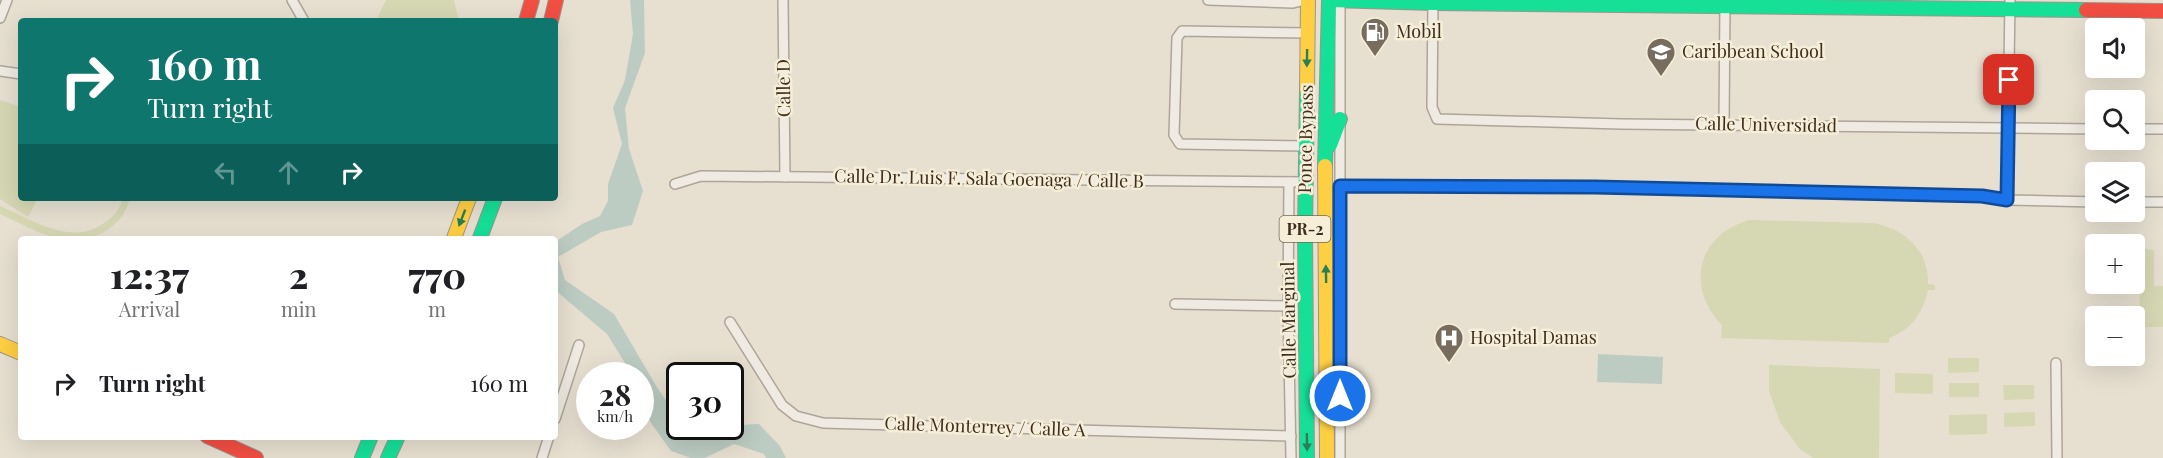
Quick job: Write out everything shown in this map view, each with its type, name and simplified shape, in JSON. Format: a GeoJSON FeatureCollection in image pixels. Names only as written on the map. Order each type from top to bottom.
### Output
{"type":"FeatureCollection","features":[{"type":"Feature","properties":{"kind":"main road"},"geometry":{"type":"LineString","coordinates":[[527,18],[532,0]]}},
{"type":"Feature","properties":{"kind":"main road"},"geometry":{"type":"LineString","coordinates":[[552,18],[556,0]]}},
{"type":"Feature","properties":{"kind":"main road","name":"Ponce Bypass"},"geometry":{"type":"LineString","coordinates":[[1306,0],[1308,33],[1305,146],[1307,458]]}},
{"type":"Feature","properties":{"kind":"main road"},"geometry":{"type":"LineString","coordinates":[[1330,0],[2010,4],[2163,11]]}},
{"type":"Feature","properties":{"kind":"main road","name":"Ponce Bypass"},"geometry":{"type":"LineString","coordinates":[[1327,458],[1326,157],[1330,0]]}},
{"type":"Feature","properties":{"kind":"main road"},"geometry":{"type":"LineString","coordinates":[[1326,157],[1340,119]]}},
{"type":"Feature","properties":{"kind":"main road"},"geometry":{"type":"LineString","coordinates":[[455,236],[468,201]]}},
{"type":"Feature","properties":{"kind":"main road"},"geometry":{"type":"LineString","coordinates":[[481,236],[494,201]]}},
{"type":"Feature","properties":{"kind":"main road"},"geometry":{"type":"LineString","coordinates":[[0,344],[18,352]]}},
{"type":"Feature","properties":{"kind":"main road"},"geometry":{"type":"LineString","coordinates":[[216,440],[256,458]]}},
{"type":"Feature","properties":{"kind":"main road"},"geometry":{"type":"LineString","coordinates":[[362,458],[370,440]]}},
{"type":"Feature","properties":{"kind":"main road"},"geometry":{"type":"LineString","coordinates":[[388,458],[396,440]]}},
{"type":"Feature","properties":{"kind":"street"},"geometry":{"type":"LineString","coordinates":[[0,18],[7,0]]}},
{"type":"Feature","properties":{"kind":"street"},"geometry":{"type":"LineString","coordinates":[[292,0],[302,18]]}},
{"type":"Feature","properties":{"kind":"street","name":"Calle D"},"geometry":{"type":"LineString","coordinates":[[783,0],[785,177]]}},
{"type":"Feature","properties":{"kind":"street"},"geometry":{"type":"LineString","coordinates":[[1208,0],[1293,3],[1306,0]]}},
{"type":"Feature","properties":{"kind":"street"},"geometry":{"type":"LineString","coordinates":[[1340,0],[1340,458]]}},
{"type":"Feature","properties":{"kind":"street","name":"Calle Universidad"},"geometry":{"type":"LineString","coordinates":[[1433,2],[1432,107],[1437,119],[2085,129]]}},
{"type":"Feature","properties":{"kind":"street"},"geometry":{"type":"LineString","coordinates":[[1724,124],[1725,3]]}},
{"type":"Feature","properties":{"kind":"street"},"geometry":{"type":"LineString","coordinates":[[2007,200],[2010,4]]}},
{"type":"Feature","properties":{"kind":"street"},"geometry":{"type":"LineString","coordinates":[[1305,146],[1180,144],[1174,135],[1177,38],[1182,31],[1308,33]]}},
{"type":"Feature","properties":{"kind":"street"},"geometry":{"type":"LineString","coordinates":[[0,70],[18,73]]}},
{"type":"Feature","properties":{"kind":"street"},"geometry":{"type":"LineString","coordinates":[[2145,129],[2163,129]]}},
{"type":"Feature","properties":{"kind":"street","name":"Calle Dr. Luis F. Sala Goenaga / Calle B"},"geometry":{"type":"LineString","coordinates":[[675,184],[701,176],[1305,182]]}},
{"type":"Feature","properties":{"kind":"street","name":"Calle Marginal"},"geometry":{"type":"LineString","coordinates":[[1289,182],[1288,306],[1291,458]]}},
{"type":"Feature","properties":{"kind":"street"},"geometry":{"type":"LineString","coordinates":[[1340,186],[1689,188],[1982,196],[2007,200],[2085,202]]}},
{"type":"Feature","properties":{"kind":"street"},"geometry":{"type":"LineString","coordinates":[[2145,202],[2163,202]]}},
{"type":"Feature","properties":{"kind":"street"},"geometry":{"type":"LineString","coordinates":[[1175,304],[1288,306]]}},
{"type":"Feature","properties":{"kind":"street","name":"Calle Monterrey / Calle A"},"geometry":{"type":"LineString","coordinates":[[730,322],[782,405],[796,416],[823,423],[1291,436]]}},
{"type":"Feature","properties":{"kind":"street"},"geometry":{"type":"LineString","coordinates":[[558,410],[579,345]]}},
{"type":"Feature","properties":{"kind":"street"},"geometry":{"type":"LineString","coordinates":[[2056,363],[2057,458]]}},
{"type":"Feature","properties":{"kind":"street"},"geometry":{"type":"LineString","coordinates":[[542,458],[548,440]]}},
{"type":"Feature","properties":{"kind":"green space"},"geometry":{"type":"Polygon","coordinates":[[[386,0],[454,0],[458,18],[377,18],[386,0]]]}},
{"type":"Feature","properties":{"kind":"green space"},"geometry":{"type":"Polygon","coordinates":[[[0,100],[18,106],[18,201],[36,201],[28,217],[0,199],[0,100]]]}},
{"type":"Feature","properties":{"kind":"green space"},"geometry":{"type":"Polygon","coordinates":[[[122,201],[129,201],[120,219],[112,227],[94,236],[49,236],[0,214],[0,206],[52,228],[65,232],[79,232],[92,230],[108,221],[122,201]]]}},
{"type":"Feature","properties":{"kind":"green space"},"geometry":{"type":"Polygon","coordinates":[[[1749,220],[1873,223],[1885,226],[1905,236],[1913,243],[1924,261],[1928,284],[1935,285],[1935,290],[1928,290],[1915,320],[1897,335],[1889,338],[1889,343],[1721,338],[1722,325],[1712,313],[1701,287],[1703,260],[1709,247],[1719,236],[1749,220]]]}},
{"type":"Feature","properties":{"kind":"green space"},"geometry":{"type":"Polygon","coordinates":[[[2145,249],[2154,250],[2154,286],[2163,286],[2163,327],[2145,327],[2145,306],[2140,306],[2140,294],[2145,294],[2145,249]]]}},
{"type":"Feature","properties":{"kind":"green space"},"geometry":{"type":"Polygon","coordinates":[[[1948,358],[1979,358],[1979,372],[1948,373],[1948,358]]]}},
{"type":"Feature","properties":{"kind":"green space"},"geometry":{"type":"Polygon","coordinates":[[[1769,365],[1880,369],[1879,458],[1813,458],[1800,449],[1780,422],[1769,391],[1769,365]]]}},
{"type":"Feature","properties":{"kind":"green space"},"geometry":{"type":"Polygon","coordinates":[[[1895,373],[1933,374],[1933,394],[1895,393],[1895,373]]]}},
{"type":"Feature","properties":{"kind":"green space"},"geometry":{"type":"Polygon","coordinates":[[[1949,383],[1979,383],[1979,397],[1949,397],[1949,383]]]}},
{"type":"Feature","properties":{"kind":"green space"},"geometry":{"type":"Polygon","coordinates":[[[2003,385],[2034,385],[2034,399],[2004,400],[2003,385]]]}},
{"type":"Feature","properties":{"kind":"green space"},"geometry":{"type":"Polygon","coordinates":[[[2035,412],[2035,426],[2004,427],[2004,413],[2035,412]]]}},
{"type":"Feature","properties":{"kind":"green space"},"geometry":{"type":"Polygon","coordinates":[[[1987,414],[1987,434],[1949,435],[1949,415],[1987,414]]]}},
{"type":"Feature","properties":{"kind":"shaded area"},"geometry":{"type":"Polygon","coordinates":[[[630,0],[644,0],[645,53],[625,108],[629,149],[643,191],[632,225],[601,232],[558,257],[558,240],[582,224],[600,216],[608,201],[608,184],[622,144],[613,108],[625,80],[633,34],[630,0]]]}},
{"type":"Feature","properties":{"kind":"shaded area"},"geometry":{"type":"Polygon","coordinates":[[[558,257],[565,280],[614,314],[642,362],[624,362],[607,334],[558,293],[558,257]]]}},
{"type":"Feature","properties":{"kind":"shaded area"},"geometry":{"type":"Polygon","coordinates":[[[1598,354],[1663,357],[1662,384],[1597,382],[1598,354]]]}},
{"type":"Feature","properties":{"kind":"shaded area"},"geometry":{"type":"Polygon","coordinates":[[[654,382],[666,400],[666,440],[744,440],[744,425],[759,424],[780,446],[786,458],[766,458],[764,454],[734,444],[705,458],[691,458],[671,451],[654,427],[654,382]]]}},
{"type":"Feature","properties":{"kind":"traffic: fast"},"geometry":{"type":"LineString","coordinates":[[1325,166],[1329,0]]}},
{"type":"Feature","properties":{"kind":"traffic: fast"},"geometry":{"type":"LineString","coordinates":[[1331,0],[2086,10]]}},
{"type":"Feature","properties":{"kind":"traffic: fast"},"geometry":{"type":"LineString","coordinates":[[1307,90],[1305,232],[1307,458]]}},
{"type":"Feature","properties":{"kind":"traffic: fast"},"geometry":{"type":"LineString","coordinates":[[1330,145],[1340,119]]}},
{"type":"Feature","properties":{"kind":"traffic: fast"},"geometry":{"type":"LineString","coordinates":[[481,236],[494,201]]}},
{"type":"Feature","properties":{"kind":"traffic: fast"},"geometry":{"type":"LineString","coordinates":[[362,458],[369,440]]}},
{"type":"Feature","properties":{"kind":"traffic: fast"},"geometry":{"type":"LineString","coordinates":[[388,458],[396,440]]}},
{"type":"Feature","properties":{"kind":"traffic: slow"},"geometry":{"type":"LineString","coordinates":[[1307,90],[1308,0]]}},
{"type":"Feature","properties":{"kind":"traffic: slow"},"geometry":{"type":"LineString","coordinates":[[1325,166],[1327,458]]}},
{"type":"Feature","properties":{"kind":"traffic: slow"},"geometry":{"type":"LineString","coordinates":[[455,236],[468,201]]}},
{"type":"Feature","properties":{"kind":"traffic: slow"},"geometry":{"type":"LineString","coordinates":[[0,344],[18,352]]}},
{"type":"Feature","properties":{"kind":"traffic: jam"},"geometry":{"type":"LineString","coordinates":[[527,18],[532,0]]}},
{"type":"Feature","properties":{"kind":"traffic: jam"},"geometry":{"type":"LineString","coordinates":[[552,18],[556,0]]}},
{"type":"Feature","properties":{"kind":"traffic: jam"},"geometry":{"type":"LineString","coordinates":[[2086,10],[2163,11]]}},
{"type":"Feature","properties":{"kind":"traffic: jam"},"geometry":{"type":"LineString","coordinates":[[216,440],[256,458]]}},
{"type":"Feature","properties":{"kind":"place","name":"Mobil"},"geometry":{"type":"Point","coordinates":[1375,58]}},
{"type":"Feature","properties":{"kind":"place","name":"Caribbean School"},"geometry":{"type":"Point","coordinates":[1661,78]}},
{"type":"Feature","properties":{"kind":"place","name":"Hospital Damas"},"geometry":{"type":"Point","coordinates":[1449,364]}},
{"type":"Feature","properties":{"kind":"route"},"geometry":{"type":"LineString","coordinates":[[1340,396],[1340,186],[1689,188],[1982,196],[2007,200],[2009,80]]}}]}
